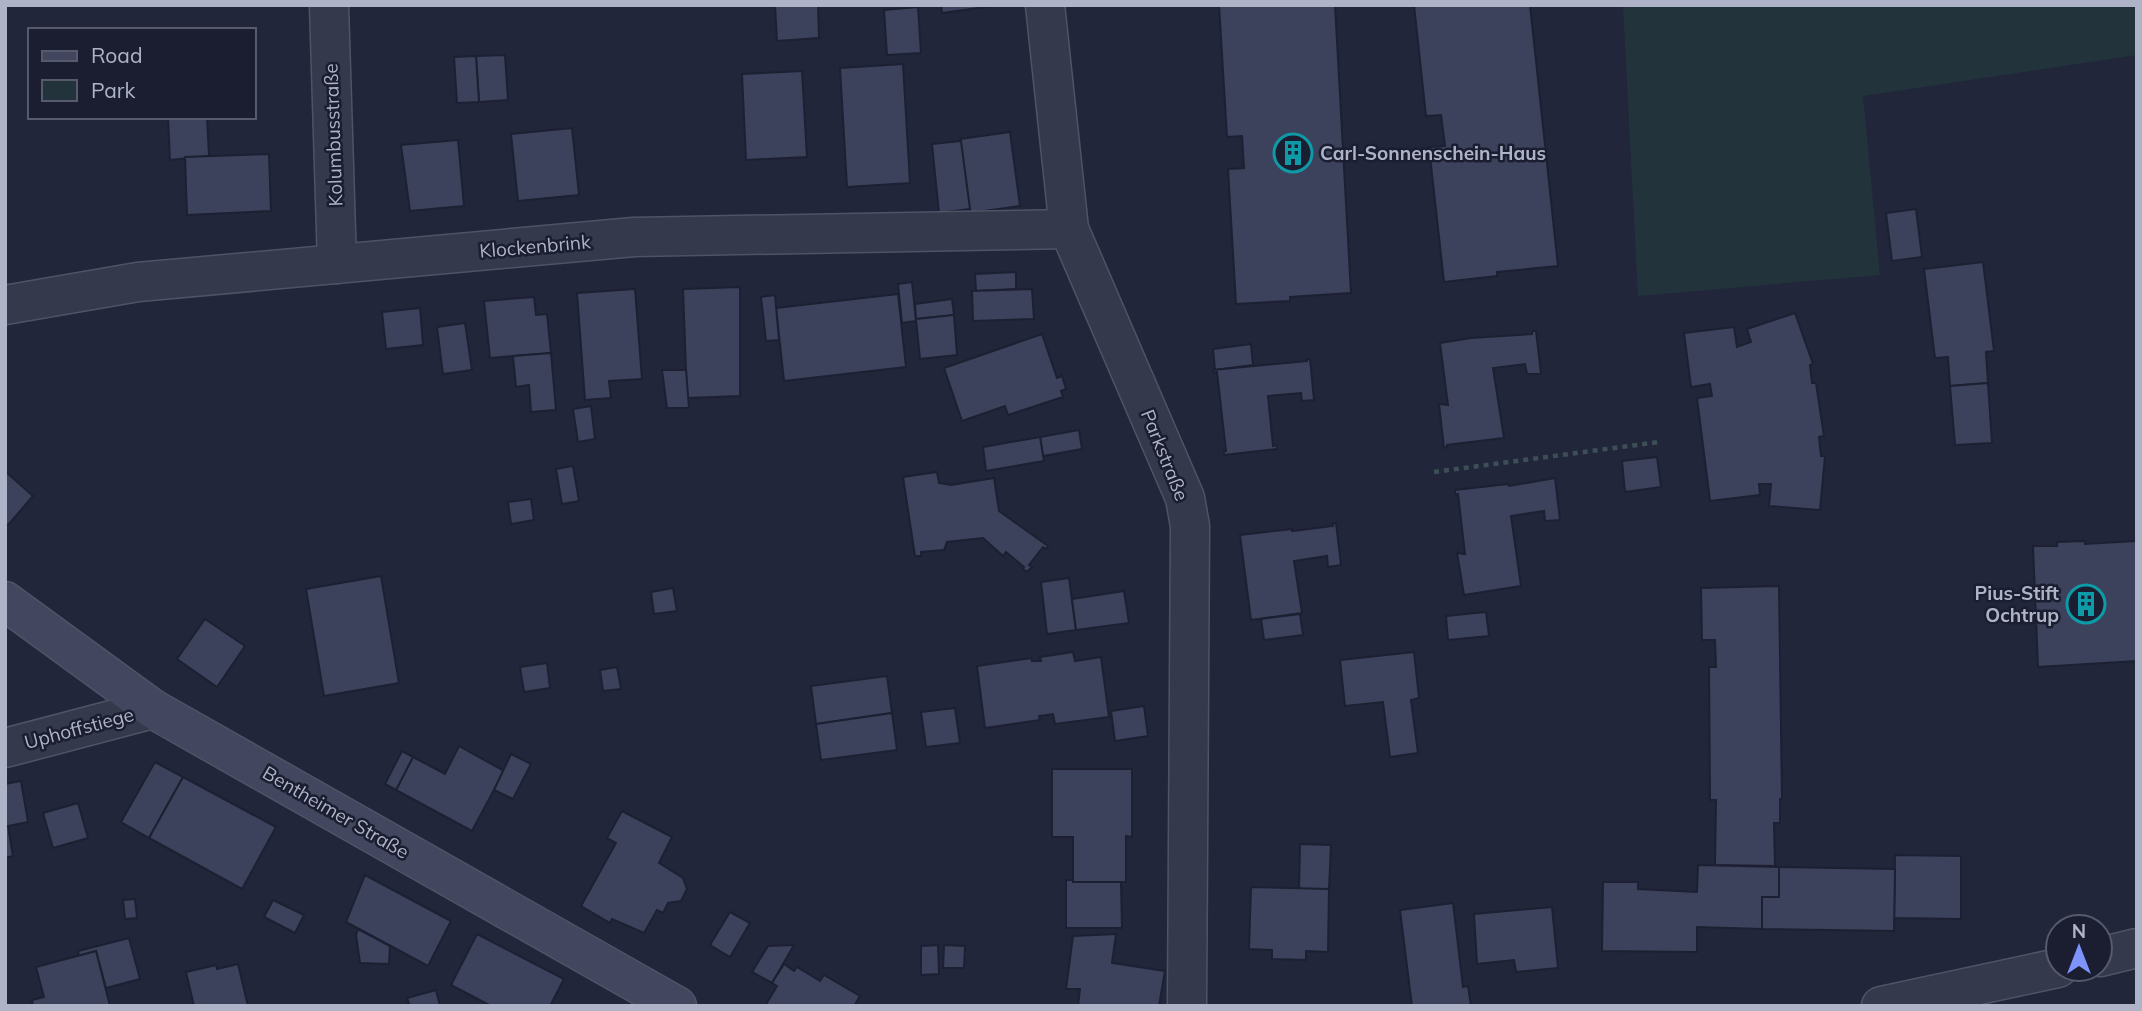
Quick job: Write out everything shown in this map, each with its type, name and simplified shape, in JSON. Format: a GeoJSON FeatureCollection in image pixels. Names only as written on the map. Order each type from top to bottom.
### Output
{"type":"FeatureCollection","features":[{"type":"Feature","properties":{"kind":"main road","name":"Bentheimer Straße"},"geometry":{"type":"LineString","coordinates":[[5,601],[153,709],[677,1006]]}},
{"type":"Feature","properties":{"kind":"street","name":"Kolumbusstraße"},"geometry":{"type":"LineString","coordinates":[[329,5],[337,264]]}},
{"type":"Feature","properties":{"kind":"street","name":"Parkstraße"},"geometry":{"type":"LineString","coordinates":[[1045,5],[1069,229],[1185,498],[1190,526],[1187,1006]]}},
{"type":"Feature","properties":{"kind":"street","name":"Klockenbrink"},"geometry":{"type":"LineString","coordinates":[[5,305],[138,282],[634,237],[1069,229]]}},
{"type":"Feature","properties":{"kind":"street","name":"Uphoffstiege"},"geometry":{"type":"LineString","coordinates":[[5,748],[153,709]]}},
{"type":"Feature","properties":{"kind":"street"},"geometry":{"type":"LineString","coordinates":[[2114,954],[2137,948]]}},
{"type":"Feature","properties":{"kind":"street"},"geometry":{"type":"LineString","coordinates":[[1881,1006],[2044,971]]}},
{"type":"Feature","properties":{"kind":"path"},"geometry":{"type":"LineString","coordinates":[[1434,472],[1659,442]]}},
{"type":"Feature","properties":{"kind":"green space"},"geometry":{"type":"Polygon","coordinates":[[[1623,5],[2137,5],[2137,55],[1863,96],[1880,275],[1638,296],[1623,5]]]}},
{"type":"Feature","properties":{"kind":"building"},"geometry":{"type":"Polygon","coordinates":[[[775,5],[818,5],[819,38],[777,41],[775,5]]]}},
{"type":"Feature","properties":{"kind":"building"},"geometry":{"type":"Polygon","coordinates":[[[941,5],[993,5],[993,6],[942,13],[941,5]]]}},
{"type":"Feature","properties":{"kind":"building","name":"Carl-Sonnenschein-Haus"},"geometry":{"type":"Polygon","coordinates":[[[1219,5],[1335,5],[1351,293],[1290,297],[1290,301],[1236,304],[1228,169],[1244,168],[1242,136],[1227,137],[1219,5]]]}},
{"type":"Feature","properties":{"kind":"building","name":"Carl-Sonnenschein-Haus"},"geometry":{"type":"Polygon","coordinates":[[[1414,5],[1530,5],[1558,266],[1497,272],[1497,276],[1444,282],[1429,147],[1445,146],[1441,115],[1426,116],[1414,5]]]}},
{"type":"Feature","properties":{"kind":"building"},"geometry":{"type":"Polygon","coordinates":[[[918,7],[921,53],[887,55],[884,10],[918,7]]]}},
{"type":"Feature","properties":{"kind":"building"},"geometry":{"type":"Polygon","coordinates":[[[505,55],[508,100],[479,102],[476,56],[505,55]]]}},
{"type":"Feature","properties":{"kind":"building"},"geometry":{"type":"Polygon","coordinates":[[[476,56],[479,102],[457,103],[454,57],[476,56]]]}},
{"type":"Feature","properties":{"kind":"building"},"geometry":{"type":"Polygon","coordinates":[[[903,64],[910,183],[847,187],[840,68],[903,64]]]}},
{"type":"Feature","properties":{"kind":"building"},"geometry":{"type":"Polygon","coordinates":[[[802,71],[807,157],[746,160],[742,74],[802,71]]]}},
{"type":"Feature","properties":{"kind":"building"},"geometry":{"type":"Polygon","coordinates":[[[168,119],[207,119],[209,156],[170,160],[168,119]]]}},
{"type":"Feature","properties":{"kind":"building"},"geometry":{"type":"Polygon","coordinates":[[[572,128],[579,195],[518,201],[511,134],[572,128]]]}},
{"type":"Feature","properties":{"kind":"building"},"geometry":{"type":"Polygon","coordinates":[[[1010,132],[1020,206],[970,213],[960,139],[1010,132]]]}},
{"type":"Feature","properties":{"kind":"building"},"geometry":{"type":"Polygon","coordinates":[[[458,140],[464,206],[410,211],[401,145],[458,140]]]}},
{"type":"Feature","properties":{"kind":"building"},"geometry":{"type":"Polygon","coordinates":[[[961,141],[970,209],[939,213],[932,144],[961,141]]]}},
{"type":"Feature","properties":{"kind":"building"},"geometry":{"type":"Polygon","coordinates":[[[269,154],[271,211],[187,215],[185,157],[269,154]]]}},
{"type":"Feature","properties":{"kind":"building"},"geometry":{"type":"Polygon","coordinates":[[[1916,209],[1922,257],[1892,261],[1886,213],[1916,209]]]}},
{"type":"Feature","properties":{"kind":"building"},"geometry":{"type":"Polygon","coordinates":[[[1983,262],[1994,351],[1986,352],[1988,383],[1950,386],[1948,357],[1935,358],[1924,269],[1983,262]]]}},
{"type":"Feature","properties":{"kind":"building"},"geometry":{"type":"Polygon","coordinates":[[[1016,272],[1016,289],[976,291],[975,274],[1016,272]]]}},
{"type":"Feature","properties":{"kind":"building"},"geometry":{"type":"Polygon","coordinates":[[[912,282],[916,321],[902,323],[898,284],[912,282]]]}},
{"type":"Feature","properties":{"kind":"building"},"geometry":{"type":"Polygon","coordinates":[[[740,287],[740,396],[687,398],[683,289],[740,287]]]}},
{"type":"Feature","properties":{"kind":"building"},"geometry":{"type":"Polygon","coordinates":[[[635,289],[642,379],[609,381],[611,398],[585,400],[577,293],[635,289]]]}},
{"type":"Feature","properties":{"kind":"building"},"geometry":{"type":"Polygon","coordinates":[[[1032,289],[1034,319],[973,321],[972,291],[1032,289]]]}},
{"type":"Feature","properties":{"kind":"building"},"geometry":{"type":"Polygon","coordinates":[[[898,294],[906,367],[784,381],[776,308],[898,294]]]}},
{"type":"Feature","properties":{"kind":"building"},"geometry":{"type":"Polygon","coordinates":[[[775,295],[779,340],[766,341],[761,297],[775,295]]]}},
{"type":"Feature","properties":{"kind":"building"},"geometry":{"type":"Polygon","coordinates":[[[534,297],[536,315],[547,314],[551,353],[490,358],[484,301],[534,297]]]}},
{"type":"Feature","properties":{"kind":"building"},"geometry":{"type":"Polygon","coordinates":[[[952,299],[954,315],[916,319],[915,304],[952,299]]]}},
{"type":"Feature","properties":{"kind":"building"},"geometry":{"type":"Polygon","coordinates":[[[420,308],[423,345],[386,349],[382,312],[420,308]]]}},
{"type":"Feature","properties":{"kind":"building"},"geometry":{"type":"Polygon","coordinates":[[[1795,313],[1813,364],[1810,365],[1812,383],[1816,383],[1824,436],[1819,437],[1821,456],[1825,456],[1820,510],[1769,506],[1771,484],[1759,484],[1760,495],[1710,501],[1697,398],[1712,396],[1710,384],[1691,387],[1684,333],[1734,327],[1737,347],[1751,342],[1747,329],[1795,313]]]}},
{"type":"Feature","properties":{"kind":"building"},"geometry":{"type":"Polygon","coordinates":[[[954,315],[957,355],[920,359],[916,319],[954,315]]]}},
{"type":"Feature","properties":{"kind":"building"},"geometry":{"type":"Polygon","coordinates":[[[465,323],[472,370],[443,374],[437,327],[465,323]]]}},
{"type":"Feature","properties":{"kind":"building"},"geometry":{"type":"Polygon","coordinates":[[[1532,331],[1536,331],[1541,374],[1527,374],[1525,364],[1493,368],[1504,438],[1447,445],[1444,448],[1439,404],[1448,405],[1440,343],[1532,334],[1532,331]]]}},
{"type":"Feature","properties":{"kind":"building"},"geometry":{"type":"Polygon","coordinates":[[[1042,334],[1057,378],[1062,376],[1066,389],[1061,391],[1063,397],[1008,415],[1005,406],[962,421],[944,368],[1042,334]]]}},
{"type":"Feature","properties":{"kind":"building"},"geometry":{"type":"Polygon","coordinates":[[[1251,344],[1253,365],[1215,370],[1213,349],[1251,344]]]}},
{"type":"Feature","properties":{"kind":"building"},"geometry":{"type":"Polygon","coordinates":[[[551,353],[556,410],[531,412],[529,385],[516,387],[513,356],[551,353]]]}},
{"type":"Feature","properties":{"kind":"building"},"geometry":{"type":"Polygon","coordinates":[[[1310,359],[1314,400],[1302,401],[1301,393],[1268,396],[1273,446],[1277,445],[1277,449],[1224,455],[1226,451],[1217,372],[1214,373],[1213,370],[1310,359]]]}},
{"type":"Feature","properties":{"kind":"building"},"geometry":{"type":"Polygon","coordinates":[[[662,370],[686,370],[689,408],[667,408],[662,370]]]}},
{"type":"Feature","properties":{"kind":"building"},"geometry":{"type":"Polygon","coordinates":[[[1988,383],[1992,443],[1955,445],[1950,386],[1988,383]]]}},
{"type":"Feature","properties":{"kind":"building"},"geometry":{"type":"Polygon","coordinates":[[[591,406],[595,439],[578,442],[573,409],[591,406]]]}},
{"type":"Feature","properties":{"kind":"building"},"geometry":{"type":"Polygon","coordinates":[[[1079,430],[1082,449],[1043,456],[1040,437],[1079,430]]]}},
{"type":"Feature","properties":{"kind":"building"},"geometry":{"type":"Polygon","coordinates":[[[1040,437],[1044,461],[986,471],[983,447],[1040,437]]]}},
{"type":"Feature","properties":{"kind":"building"},"geometry":{"type":"Polygon","coordinates":[[[1657,457],[1661,487],[1625,492],[1622,461],[1657,457]]]}},
{"type":"Feature","properties":{"kind":"building"},"geometry":{"type":"Polygon","coordinates":[[[573,466],[579,501],[562,504],[556,469],[573,466]]]}},
{"type":"Feature","properties":{"kind":"building"},"geometry":{"type":"Polygon","coordinates":[[[6,472],[33,496],[8,525],[5,523],[6,472]]]}},
{"type":"Feature","properties":{"kind":"building"},"geometry":{"type":"Polygon","coordinates":[[[937,472],[939,483],[951,485],[994,478],[999,511],[1048,546],[1046,549],[1043,547],[1027,572],[1006,552],[1003,556],[983,538],[947,542],[944,550],[921,552],[921,556],[915,556],[903,477],[937,472]]]}},
{"type":"Feature","properties":{"kind":"building"},"geometry":{"type":"Polygon","coordinates":[[[1555,478],[1560,520],[1545,521],[1544,511],[1511,516],[1521,586],[1464,595],[1457,553],[1465,554],[1458,494],[1455,494],[1455,490],[1509,486],[1555,478]]]}},
{"type":"Feature","properties":{"kind":"building"},"geometry":{"type":"Polygon","coordinates":[[[531,499],[534,520],[511,524],[508,502],[531,499]]]}},
{"type":"Feature","properties":{"kind":"building"},"geometry":{"type":"Polygon","coordinates":[[[1336,523],[1341,565],[1328,567],[1327,556],[1294,561],[1302,613],[1251,620],[1240,535],[1333,526],[1332,524],[1336,523]]]}},
{"type":"Feature","properties":{"kind":"building","name":"Pius-Stift Ochtrup"},"geometry":{"type":"Polygon","coordinates":[[[2085,541],[2085,544],[2137,541],[2137,661],[2038,667],[2033,546],[2057,546],[2057,542],[2085,541]]]}},
{"type":"Feature","properties":{"kind":"building"},"geometry":{"type":"Polygon","coordinates":[[[381,576],[399,683],[324,696],[306,589],[381,576]]]}},
{"type":"Feature","properties":{"kind":"building"},"geometry":{"type":"Polygon","coordinates":[[[1069,578],[1076,630],[1047,634],[1041,582],[1069,578]]]}},
{"type":"Feature","properties":{"kind":"building"},"geometry":{"type":"Polygon","coordinates":[[[1779,586],[1782,799],[1780,823],[1774,823],[1775,866],[1715,865],[1716,800],[1710,800],[1709,667],[1716,667],[1715,640],[1702,640],[1701,588],[1779,586]]]}},
{"type":"Feature","properties":{"kind":"building"},"geometry":{"type":"Polygon","coordinates":[[[673,588],[677,611],[654,614],[651,592],[673,588]]]}},
{"type":"Feature","properties":{"kind":"building"},"geometry":{"type":"Polygon","coordinates":[[[1124,591],[1129,623],[1076,630],[1072,599],[1124,591]]]}},
{"type":"Feature","properties":{"kind":"building"},"geometry":{"type":"Polygon","coordinates":[[[1486,612],[1489,636],[1448,640],[1446,616],[1486,612]]]}},
{"type":"Feature","properties":{"kind":"building"},"geometry":{"type":"Polygon","coordinates":[[[1300,614],[1303,635],[1264,640],[1261,619],[1300,614]]]}},
{"type":"Feature","properties":{"kind":"building"},"geometry":{"type":"Polygon","coordinates":[[[205,619],[245,646],[217,687],[177,659],[205,619]]]}},
{"type":"Feature","properties":{"kind":"building"},"geometry":{"type":"Polygon","coordinates":[[[1073,652],[1075,661],[1101,657],[1109,717],[1055,724],[1053,714],[1039,716],[1040,720],[985,728],[977,666],[1031,658],[1032,661],[1041,661],[1040,657],[1073,652]]]}},
{"type":"Feature","properties":{"kind":"building"},"geometry":{"type":"Polygon","coordinates":[[[1414,652],[1419,698],[1411,700],[1418,753],[1390,757],[1383,702],[1345,706],[1340,660],[1414,652]]]}},
{"type":"Feature","properties":{"kind":"building"},"geometry":{"type":"Polygon","coordinates":[[[547,663],[550,688],[524,692],[520,667],[547,663]]]}},
{"type":"Feature","properties":{"kind":"building"},"geometry":{"type":"Polygon","coordinates":[[[617,667],[621,689],[603,691],[600,670],[617,667]]]}},
{"type":"Feature","properties":{"kind":"building"},"geometry":{"type":"Polygon","coordinates":[[[887,676],[892,713],[816,724],[811,686],[887,676]]]}},
{"type":"Feature","properties":{"kind":"building"},"geometry":{"type":"Polygon","coordinates":[[[1144,706],[1148,736],[1115,741],[1111,711],[1144,706]]]}},
{"type":"Feature","properties":{"kind":"building"},"geometry":{"type":"Polygon","coordinates":[[[955,708],[960,743],[926,747],[921,712],[955,708]]]}},
{"type":"Feature","properties":{"kind":"building"},"geometry":{"type":"Polygon","coordinates":[[[892,713],[897,750],[821,760],[816,724],[892,713]]]}},
{"type":"Feature","properties":{"kind":"building"},"geometry":{"type":"Polygon","coordinates":[[[459,746],[504,771],[472,831],[396,790],[413,757],[445,774],[459,746]]]}},
{"type":"Feature","properties":{"kind":"building"},"geometry":{"type":"Polygon","coordinates":[[[402,751],[413,757],[396,790],[385,784],[402,751]]]}},
{"type":"Feature","properties":{"kind":"building"},"geometry":{"type":"Polygon","coordinates":[[[511,754],[531,764],[513,799],[494,790],[511,754]]]}},
{"type":"Feature","properties":{"kind":"building"},"geometry":{"type":"Polygon","coordinates":[[[155,762],[183,777],[149,838],[121,822],[155,762]]]}},
{"type":"Feature","properties":{"kind":"building"},"geometry":{"type":"Polygon","coordinates":[[[1052,769],[1132,769],[1132,837],[1126,836],[1126,882],[1073,882],[1073,837],[1052,837],[1052,769]]]}},
{"type":"Feature","properties":{"kind":"building"},"geometry":{"type":"Polygon","coordinates":[[[183,777],[276,827],[242,889],[149,838],[183,777]]]}},
{"type":"Feature","properties":{"kind":"building"},"geometry":{"type":"Polygon","coordinates":[[[21,781],[28,822],[8,826],[13,856],[5,858],[5,784],[21,781]]]}},
{"type":"Feature","properties":{"kind":"building"},"geometry":{"type":"Polygon","coordinates":[[[78,803],[88,838],[53,848],[43,813],[78,803]]]}},
{"type":"Feature","properties":{"kind":"building"},"geometry":{"type":"Polygon","coordinates":[[[622,811],[672,837],[659,863],[683,878],[687,889],[681,901],[668,903],[663,913],[657,910],[644,933],[612,919],[610,923],[581,906],[616,843],[607,838],[622,811]]]}},
{"type":"Feature","properties":{"kind":"building"},"geometry":{"type":"Polygon","coordinates":[[[1300,844],[1331,845],[1329,889],[1299,889],[1300,844]]]}},
{"type":"Feature","properties":{"kind":"building"},"geometry":{"type":"Polygon","coordinates":[[[1895,855],[1961,856],[1961,919],[1894,918],[1895,855]]]}},
{"type":"Feature","properties":{"kind":"building"},"geometry":{"type":"Polygon","coordinates":[[[1698,865],[1779,867],[1779,897],[1762,897],[1762,929],[1697,927],[1697,952],[1602,951],[1603,882],[1638,882],[1638,889],[1697,892],[1698,865]]]}},
{"type":"Feature","properties":{"kind":"building"},"geometry":{"type":"Polygon","coordinates":[[[1779,867],[1895,869],[1894,931],[1762,929],[1762,897],[1779,897],[1779,867]]]}},
{"type":"Feature","properties":{"kind":"building"},"geometry":{"type":"Polygon","coordinates":[[[365,875],[451,921],[428,966],[346,922],[365,875]]]}},
{"type":"Feature","properties":{"kind":"building"},"geometry":{"type":"Polygon","coordinates":[[[1066,880],[1121,882],[1122,928],[1066,928],[1066,880]]]}},
{"type":"Feature","properties":{"kind":"building"},"geometry":{"type":"Polygon","coordinates":[[[1251,887],[1329,889],[1328,952],[1306,951],[1306,960],[1272,959],[1272,950],[1249,949],[1251,887]]]}},
{"type":"Feature","properties":{"kind":"building"},"geometry":{"type":"Polygon","coordinates":[[[135,899],[137,918],[125,919],[123,900],[135,899]]]}},
{"type":"Feature","properties":{"kind":"building"},"geometry":{"type":"Polygon","coordinates":[[[273,900],[304,915],[295,933],[264,917],[273,900]]]}},
{"type":"Feature","properties":{"kind":"building"},"geometry":{"type":"Polygon","coordinates":[[[1453,903],[1463,987],[1468,986],[1471,1006],[1412,1006],[1400,910],[1453,903]]]}},
{"type":"Feature","properties":{"kind":"building"},"geometry":{"type":"Polygon","coordinates":[[[1552,907],[1558,968],[1516,972],[1514,960],[1477,964],[1474,914],[1552,907]]]}},
{"type":"Feature","properties":{"kind":"building"},"geometry":{"type":"Polygon","coordinates":[[[730,912],[750,923],[730,957],[710,945],[730,912]]]}},
{"type":"Feature","properties":{"kind":"building"},"geometry":{"type":"Polygon","coordinates":[[[358,929],[390,946],[389,964],[360,963],[356,935],[358,929]]]}},
{"type":"Feature","properties":{"kind":"building"},"geometry":{"type":"Polygon","coordinates":[[[477,934],[564,979],[550,1006],[491,1006],[451,985],[477,934]]]}},
{"type":"Feature","properties":{"kind":"building"},"geometry":{"type":"Polygon","coordinates":[[[1116,934],[1112,963],[1165,971],[1159,1006],[1078,1006],[1080,989],[1066,989],[1073,936],[1116,934]]]}},
{"type":"Feature","properties":{"kind":"building"},"geometry":{"type":"Polygon","coordinates":[[[129,938],[140,979],[106,988],[96,951],[79,956],[78,951],[129,938]]]}},
{"type":"Feature","properties":{"kind":"building"},"geometry":{"type":"Polygon","coordinates":[[[794,945],[772,983],[752,972],[768,946],[794,945]]]}},
{"type":"Feature","properties":{"kind":"building"},"geometry":{"type":"Polygon","coordinates":[[[938,945],[939,974],[921,975],[921,946],[938,945]]]}},
{"type":"Feature","properties":{"kind":"building"},"geometry":{"type":"Polygon","coordinates":[[[944,945],[965,946],[964,968],[943,968],[944,945]]]}},
{"type":"Feature","properties":{"kind":"building"},"geometry":{"type":"Polygon","coordinates":[[[96,951],[110,1006],[33,1006],[32,1000],[44,997],[36,967],[96,951]]]}},
{"type":"Feature","properties":{"kind":"building"},"geometry":{"type":"Polygon","coordinates":[[[238,964],[248,1006],[194,1006],[186,972],[216,965],[217,969],[238,964]]]}},
{"type":"Feature","properties":{"kind":"building"},"geometry":{"type":"Polygon","coordinates":[[[784,964],[794,971],[797,967],[820,981],[824,975],[860,996],[854,1006],[765,1006],[777,986],[772,983],[784,964]]]}},
{"type":"Feature","properties":{"kind":"building"},"geometry":{"type":"Polygon","coordinates":[[[436,990],[440,1006],[410,1006],[407,998],[436,990]]]}},
{"type":"Feature","properties":{"kind":"place","name":"Carl-Sonnenschein-Haus"},"geometry":{"type":"Point","coordinates":[1293,153]}},
{"type":"Feature","properties":{"kind":"place","name":"Pius-Stift Ochtrup"},"geometry":{"type":"Point","coordinates":[2086,604]}}]}
